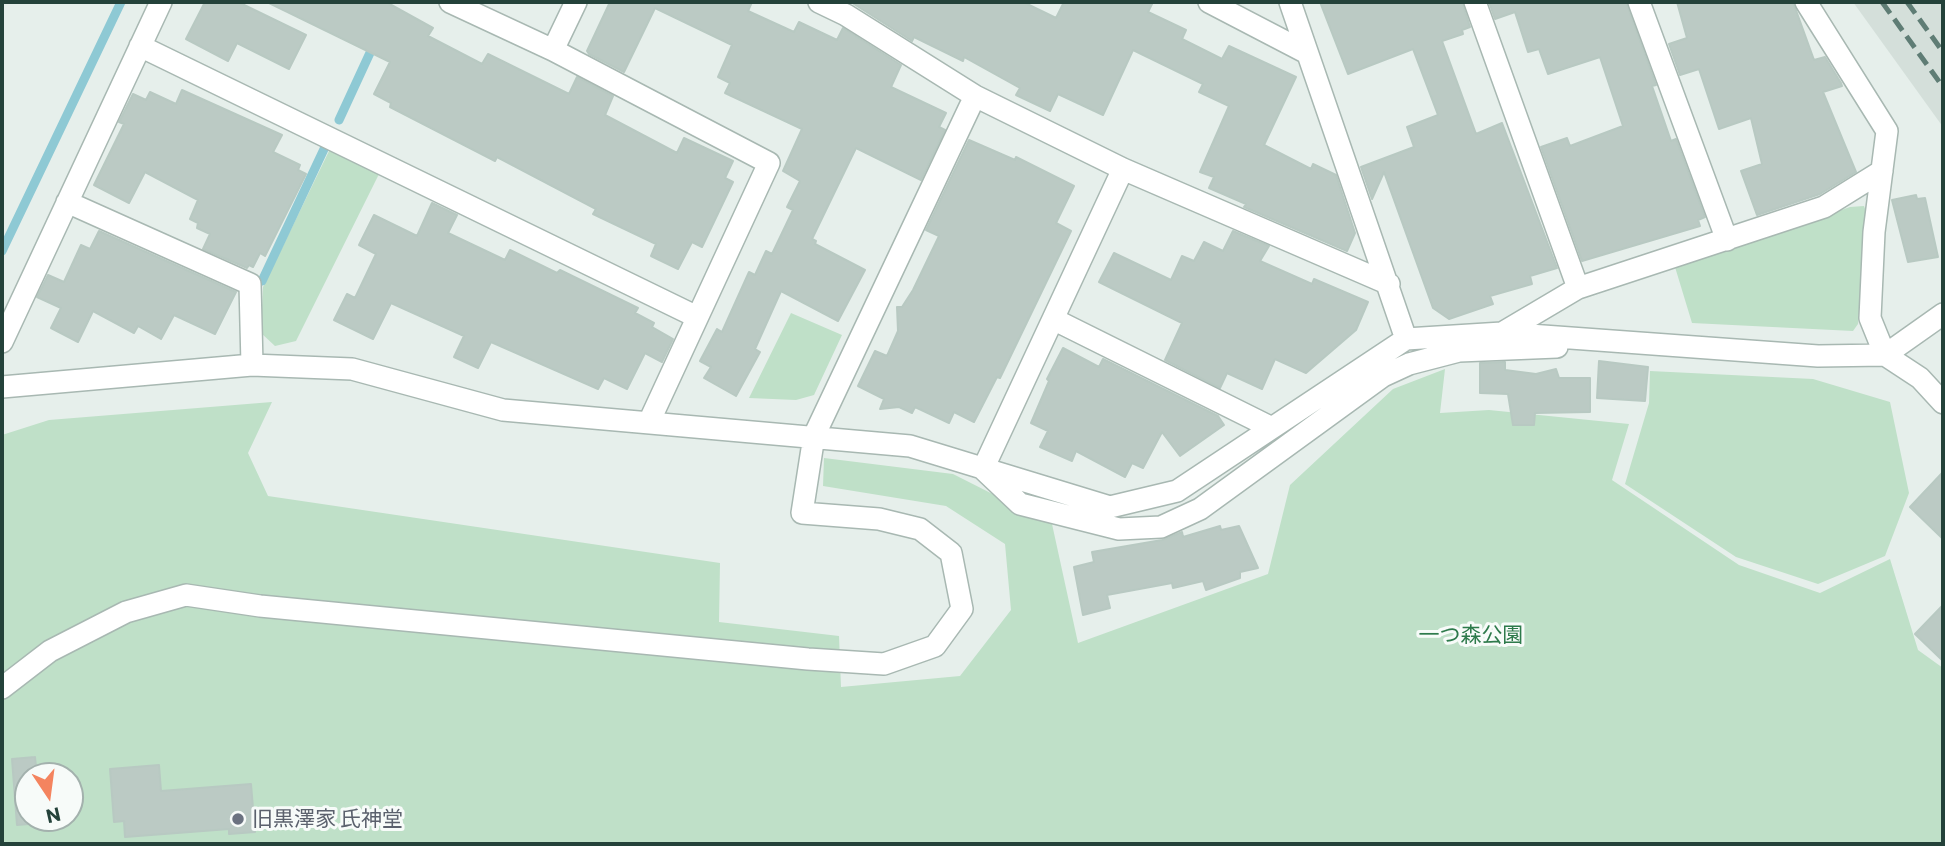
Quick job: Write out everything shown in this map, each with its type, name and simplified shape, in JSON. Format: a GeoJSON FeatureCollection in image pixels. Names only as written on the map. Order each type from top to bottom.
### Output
{"type":"FeatureCollection","features":[{"type":"Feature","properties":{"kind":"street"},"geometry":{"type":"LineString","coordinates":[[2,342],[161,2]]}},
{"type":"Feature","properties":{"kind":"street"},"geometry":{"type":"LineString","coordinates":[[450,2],[553,50],[769,163],[649,422]]}},
{"type":"Feature","properties":{"kind":"street"},"geometry":{"type":"LineString","coordinates":[[553,50],[576,2]]}},
{"type":"Feature","properties":{"kind":"street"},"geometry":{"type":"LineString","coordinates":[[819,2],[846,15],[975,96],[1123,169],[1389,284]]}},
{"type":"Feature","properties":{"kind":"street"},"geometry":{"type":"LineString","coordinates":[[1209,2],[1307,53]]}},
{"type":"Feature","properties":{"kind":"street"},"geometry":{"type":"LineString","coordinates":[[1290,2],[1406,339]]}},
{"type":"Feature","properties":{"kind":"street"},"geometry":{"type":"LineString","coordinates":[[1475,2],[1578,288]]}},
{"type":"Feature","properties":{"kind":"street"},"geometry":{"type":"LineString","coordinates":[[1639,2],[1727,240]]}},
{"type":"Feature","properties":{"kind":"street"},"geometry":{"type":"LineString","coordinates":[[1806,2],[1887,131],[1874,232],[1870,317],[1885,355]]}},
{"type":"Feature","properties":{"kind":"street"},"geometry":{"type":"LineString","coordinates":[[140,46],[697,317]]}},
{"type":"Feature","properties":{"kind":"street"},"geometry":{"type":"LineString","coordinates":[[2,688],[50,651],[126,612],[186,595],[284,608],[820,660],[884,664],[935,646],[962,609],[951,553],[920,529],[879,519],[802,513],[814,436],[975,96]]}},
{"type":"Feature","properties":{"kind":"street"},"geometry":{"type":"LineString","coordinates":[[983,469],[1123,169]]}},
{"type":"Feature","properties":{"kind":"street"},"geometry":{"type":"LineString","coordinates":[[1502,333],[1578,288],[1824,207],[1882,172]]}},
{"type":"Feature","properties":{"kind":"street"},"geometry":{"type":"LineString","coordinates":[[67,202],[250,284],[252,365]]}},
{"type":"Feature","properties":{"kind":"street"},"geometry":{"type":"LineString","coordinates":[[1885,355],[1943,314]]}},
{"type":"Feature","properties":{"kind":"street"},"geometry":{"type":"LineString","coordinates":[[1054,318],[1270,428]]}},
{"type":"Feature","properties":{"kind":"street"},"geometry":{"type":"LineString","coordinates":[[2,387],[252,365],[352,369],[503,410],[909,446],[1110,507],[1177,491],[1406,339],[1502,333],[1818,356],[1885,355],[1920,378],[1943,403]]}},
{"type":"Feature","properties":{"kind":"street"},"geometry":{"type":"LineString","coordinates":[[983,469],[1020,505],[1119,529],[1161,527],[1200,509],[1383,376],[1409,364],[1459,352],[1536,349],[1606,341]]}},
{"type":"Feature","properties":{"kind":"shaded area"},"geometry":{"type":"Polygon","coordinates":[[[1853,2],[1943,2],[1943,127],[1853,2]]]}},
{"type":"Feature","properties":{"kind":"green space"},"geometry":{"type":"Polygon","coordinates":[[[330,149],[379,174],[296,341],[275,346],[261,333],[263,287],[330,149]]]}},
{"type":"Feature","properties":{"kind":"green space"},"geometry":{"type":"Polygon","coordinates":[[[1864,206],[1868,217],[1858,324],[1853,331],[1692,323],[1675,267],[1850,207],[1864,206]]]}},
{"type":"Feature","properties":{"kind":"green space"},"geometry":{"type":"Polygon","coordinates":[[[791,313],[842,335],[814,395],[796,400],[749,398],[791,313]]]}},
{"type":"Feature","properties":{"kind":"green space","name":"一つ森公園"},"geometry":{"type":"Polygon","coordinates":[[[1445,369],[1440,413],[1489,410],[1629,424],[1612,480],[1739,565],[1820,593],[1890,559],[1918,650],[1943,668],[1943,844],[2,844],[2,435],[49,420],[272,402],[248,453],[268,496],[720,563],[719,622],[839,636],[841,687],[960,676],[1011,610],[1005,544],[946,506],[823,486],[824,458],[953,474],[1052,524],[1078,643],[1268,574],[1290,485],[1393,389],[1445,369]]]}},
{"type":"Feature","properties":{"kind":"green space"},"geometry":{"type":"Polygon","coordinates":[[[1650,371],[1813,379],[1890,402],[1909,493],[1885,556],[1818,584],[1736,557],[1625,484],[1649,403],[1650,371]]]}},
{"type":"Feature","properties":{"kind":"building"},"geometry":{"type":"Polygon","coordinates":[[[205,2],[238,2],[306,35],[289,69],[237,43],[228,61],[186,39],[205,2]]]}},
{"type":"Feature","properties":{"kind":"building"},"geometry":{"type":"Polygon","coordinates":[[[267,2],[386,2],[433,28],[428,36],[482,64],[488,54],[569,94],[577,77],[613,96],[605,115],[677,153],[684,138],[733,161],[725,178],[733,182],[702,247],[692,242],[678,269],[651,256],[656,244],[593,214],[596,209],[497,157],[495,161],[390,107],[391,103],[374,94],[390,62],[267,2]]]}},
{"type":"Feature","properties":{"kind":"building"},"geometry":{"type":"Polygon","coordinates":[[[610,2],[752,2],[748,11],[794,32],[799,22],[837,40],[843,28],[901,65],[891,87],[946,113],[939,127],[945,130],[921,180],[856,148],[812,239],[816,241],[815,244],[865,270],[838,321],[781,291],[755,349],[760,352],[736,396],[704,378],[711,367],[700,361],[717,329],[722,332],[749,272],[755,275],[766,251],[772,254],[793,210],[787,207],[800,181],[783,171],[802,129],[725,93],[730,83],[718,77],[732,45],[655,8],[624,72],[589,54],[587,51],[610,2]]]}},
{"type":"Feature","properties":{"kind":"building"},"geometry":{"type":"Polygon","coordinates":[[[1023,2],[1056,18],[1064,2],[1153,2],[1148,12],[1186,30],[1182,39],[1222,59],[1229,46],[1296,77],[1264,145],[1311,169],[1313,164],[1336,175],[1355,233],[1347,251],[1244,207],[1246,204],[1209,188],[1214,177],[1200,172],[1229,106],[1199,92],[1203,84],[1133,50],[1103,115],[1058,94],[1050,111],[1016,95],[1020,88],[964,57],[963,61],[914,37],[912,41],[854,4],[1023,2]]]}},
{"type":"Feature","properties":{"kind":"building"},"geometry":{"type":"Polygon","coordinates":[[[1320,2],[1462,2],[1470,27],[1462,30],[1463,34],[1442,41],[1476,134],[1502,123],[1557,268],[1530,276],[1532,284],[1490,296],[1493,304],[1449,319],[1433,308],[1384,172],[1372,199],[1361,167],[1414,147],[1407,127],[1438,115],[1413,49],[1348,74],[1320,2]]]}},
{"type":"Feature","properties":{"kind":"building"},"geometry":{"type":"Polygon","coordinates":[[[1489,2],[1626,2],[1656,85],[1652,86],[1671,141],[1676,139],[1705,217],[1698,220],[1700,226],[1582,261],[1541,147],[1567,138],[1570,146],[1623,126],[1600,57],[1548,74],[1539,49],[1528,52],[1515,12],[1495,19],[1489,2]]]}},
{"type":"Feature","properties":{"kind":"building"},"geometry":{"type":"Polygon","coordinates":[[[1677,2],[1793,2],[1814,60],[1825,57],[1841,83],[1842,86],[1823,92],[1856,172],[1820,194],[1757,215],[1741,171],[1762,164],[1751,118],[1719,129],[1699,69],[1680,75],[1669,44],[1687,38],[1677,2]]]}},
{"type":"Feature","properties":{"kind":"building"},"geometry":{"type":"Polygon","coordinates":[[[182,90],[282,135],[273,152],[300,165],[298,170],[306,174],[265,256],[260,253],[253,267],[249,265],[247,268],[203,249],[210,234],[197,228],[198,223],[190,219],[198,200],[145,172],[129,203],[94,185],[124,124],[119,122],[133,94],[146,100],[150,92],[176,104],[182,90]]]}},
{"type":"Feature","properties":{"kind":"building"},"geometry":{"type":"Polygon","coordinates":[[[969,140],[1015,160],[1016,157],[1074,186],[1056,223],[1071,231],[1000,378],[997,377],[974,422],[954,412],[949,423],[915,407],[912,413],[899,407],[880,409],[884,399],[858,386],[875,351],[887,356],[898,331],[897,307],[902,307],[913,290],[939,236],[926,230],[969,140]]]}},
{"type":"Feature","properties":{"kind":"building"},"geometry":{"type":"Polygon","coordinates":[[[1916,195],[1917,199],[1925,198],[1938,257],[1908,262],[1892,200],[1916,195]]]}},
{"type":"Feature","properties":{"kind":"building"},"geometry":{"type":"Polygon","coordinates":[[[432,203],[457,215],[448,233],[505,260],[510,250],[557,273],[560,270],[638,308],[635,313],[654,323],[652,327],[673,339],[662,362],[645,353],[627,389],[604,378],[598,389],[491,342],[478,368],[454,357],[464,336],[391,303],[373,339],[334,320],[347,294],[355,298],[376,254],[359,245],[374,215],[417,236],[432,203]]]}},
{"type":"Feature","properties":{"kind":"building"},"geometry":{"type":"Polygon","coordinates":[[[99,231],[236,292],[215,334],[174,315],[161,339],[138,326],[134,333],[93,311],[78,342],[51,328],[61,308],[37,297],[48,275],[64,282],[81,245],[90,249],[99,231]]]}},
{"type":"Feature","properties":{"kind":"building"},"geometry":{"type":"Polygon","coordinates":[[[1233,231],[1269,246],[1260,261],[1312,284],[1314,279],[1368,302],[1356,330],[1306,373],[1275,359],[1262,389],[1227,373],[1220,388],[1165,360],[1182,323],[1099,282],[1114,253],[1171,280],[1182,256],[1194,261],[1204,242],[1223,251],[1233,231]]]}},
{"type":"Feature","properties":{"kind":"building"},"geometry":{"type":"Polygon","coordinates":[[[1063,348],[1099,367],[1103,359],[1218,416],[1224,425],[1180,456],[1162,432],[1143,468],[1132,463],[1125,477],[1076,451],[1072,461],[1040,447],[1048,431],[1031,423],[1049,381],[1047,379],[1063,348]]]}},
{"type":"Feature","properties":{"kind":"building"},"geometry":{"type":"Polygon","coordinates":[[[1599,361],[1648,367],[1645,401],[1597,398],[1599,361]]]}},
{"type":"Feature","properties":{"kind":"building"},"geometry":{"type":"Polygon","coordinates":[[[1505,362],[1505,370],[1536,374],[1556,369],[1559,378],[1590,378],[1590,412],[1535,413],[1534,425],[1513,425],[1508,394],[1480,393],[1480,363],[1505,362]]]}},
{"type":"Feature","properties":{"kind":"building"},"geometry":{"type":"Polygon","coordinates":[[[1943,472],[1943,539],[1910,507],[1943,472]]]}},
{"type":"Feature","properties":{"kind":"building"},"geometry":{"type":"Polygon","coordinates":[[[1220,526],[1221,530],[1239,526],[1258,568],[1240,572],[1240,578],[1206,590],[1203,581],[1173,588],[1172,583],[1107,595],[1110,608],[1083,615],[1074,567],[1094,562],[1092,552],[1162,540],[1182,532],[1183,537],[1220,526]]]}},
{"type":"Feature","properties":{"kind":"building"},"geometry":{"type":"Polygon","coordinates":[[[1943,605],[1943,661],[1915,634],[1943,605]]]}},
{"type":"Feature","properties":{"kind":"building"},"geometry":{"type":"Polygon","coordinates":[[[35,757],[36,762],[14,762],[14,785],[12,759],[35,757]]]}},
{"type":"Feature","properties":{"kind":"building"},"geometry":{"type":"Polygon","coordinates":[[[159,765],[161,791],[251,784],[255,832],[229,834],[229,829],[125,837],[124,821],[114,822],[110,769],[159,765]]]}},
{"type":"Feature","properties":{"kind":"waterway"},"geometry":{"type":"LineString","coordinates":[[2,251],[121,2]]}},
{"type":"Feature","properties":{"kind":"waterway"},"geometry":{"type":"LineString","coordinates":[[339,120],[375,42]]}},
{"type":"Feature","properties":{"kind":"waterway"},"geometry":{"type":"LineString","coordinates":[[262,281],[325,147]]}},
{"type":"Feature","properties":{"kind":"railway"},"geometry":{"type":"LineString","coordinates":[[1882,2],[1943,87]]}},
{"type":"Feature","properties":{"kind":"railway"},"geometry":{"type":"LineString","coordinates":[[1907,2],[1943,52]]}},
{"type":"Feature","properties":{"kind":"place","name":"旧黒澤家 氏神堂"},"geometry":{"type":"Point","coordinates":[238,819]}}]}
